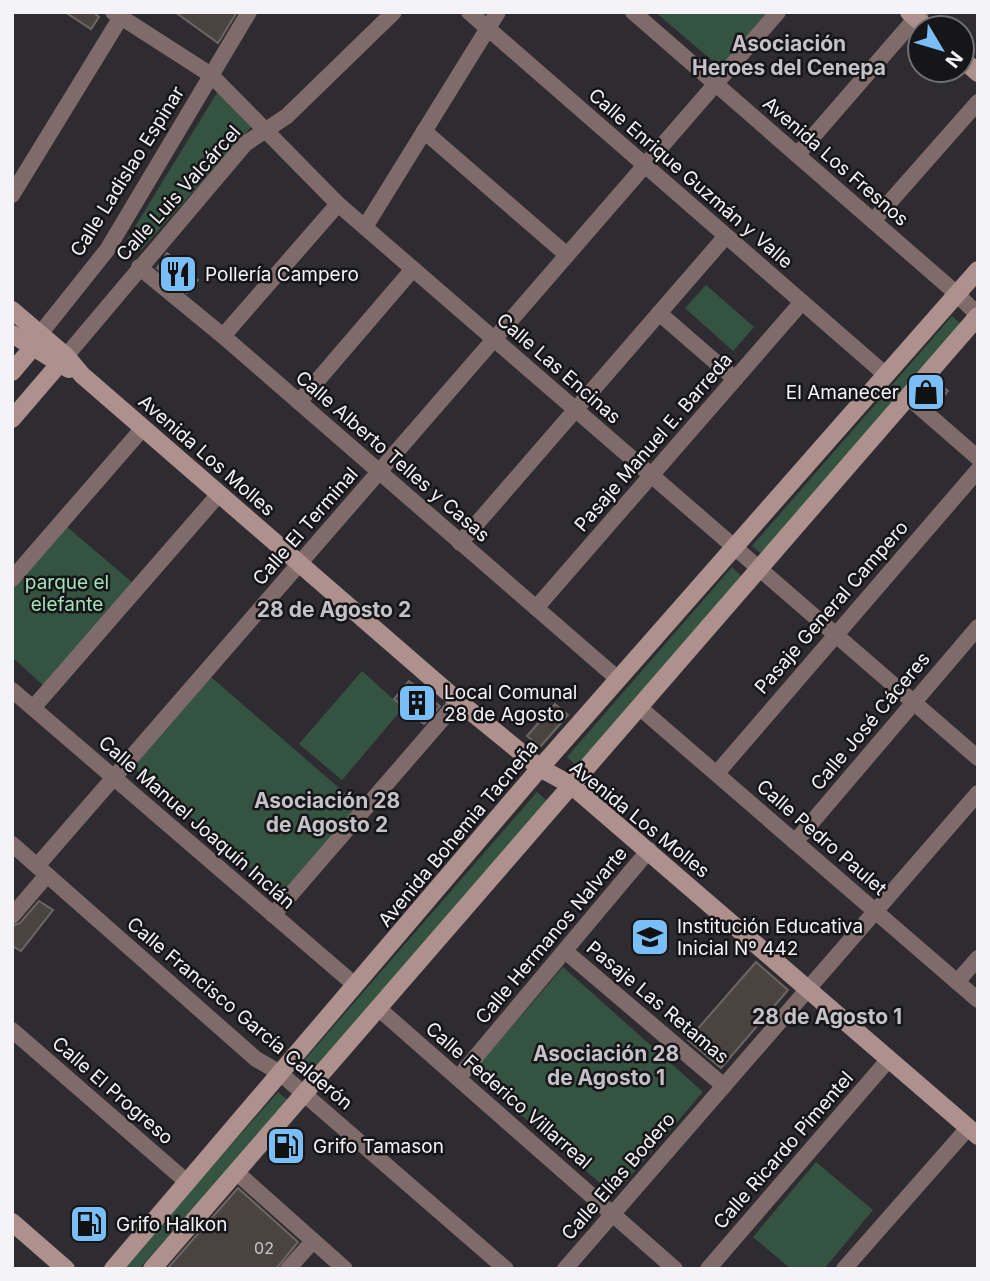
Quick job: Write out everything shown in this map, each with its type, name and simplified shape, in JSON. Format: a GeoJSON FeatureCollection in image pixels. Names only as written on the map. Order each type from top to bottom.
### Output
{"type":"FeatureCollection","features":[{"type":"Feature","properties":{"kind":"main road","name":"Avenida Bohemia Tacneña"},"geometry":{"type":"LineString","coordinates":[[113,1269],[540,768],[978,270]]}},
{"type":"Feature","properties":{"kind":"main road","name":"Avenida Los Molles"},"geometry":{"type":"LineString","coordinates":[[12,310],[36,340],[82,375],[458,701],[540,768],[571,785],[649,850],[973,1132]]}},
{"type":"Feature","properties":{"kind":"main road"},"geometry":{"type":"LineString","coordinates":[[152,1269],[978,316]]}},
{"type":"Feature","properties":{"kind":"main road","name":"Avenida Los Molles"},"geometry":{"type":"LineString","coordinates":[[12,334],[36,340]]}},
{"type":"Feature","properties":{"kind":"main road"},"geometry":{"type":"LineString","coordinates":[[12,372],[36,340]]}},
{"type":"Feature","properties":{"kind":"main road"},"geometry":{"type":"LineString","coordinates":[[12,419],[62,360]]}},
{"type":"Feature","properties":{"kind":"main road"},"geometry":{"type":"LineString","coordinates":[[12,1222],[66,1269]]}},
{"type":"Feature","properties":{"kind":"street","name":"Calle Ladislao Espinar"},"geometry":{"type":"LineString","coordinates":[[36,340],[107,250],[249,12]]}},
{"type":"Feature","properties":{"kind":"street","name":"Calle Luis Valcárcel"},"geometry":{"type":"LineString","coordinates":[[62,360],[245,144],[287,116],[394,12]]}},
{"type":"Feature","properties":{"kind":"street","name":"Calle Enrique Guzmán y Valle"},"geometry":{"type":"LineString","coordinates":[[469,12],[886,375]]}},
{"type":"Feature","properties":{"kind":"street"},"geometry":{"type":"LineString","coordinates":[[365,227],[498,12]]}},
{"type":"Feature","properties":{"kind":"street","name":"Avenida Los Fresnos"},"geometry":{"type":"LineString","coordinates":[[633,12],[957,294],[978,316]]}},
{"type":"Feature","properties":{"kind":"street","name":"Calle El Terminal"},"geometry":{"type":"LineString","coordinates":[[12,916],[42,871],[114,778],[778,12]]}},
{"type":"Feature","properties":{"kind":"street","name":"Calle Las Encinas"},"geometry":{"type":"LineString","coordinates":[[117,15],[211,75],[338,204],[978,758]]}},
{"type":"Feature","properties":{"kind":"street"},"geometry":{"type":"LineString","coordinates":[[12,195],[117,15]]}},
{"type":"Feature","properties":{"kind":"street"},"geometry":{"type":"LineString","coordinates":[[797,155],[906,32]]}},
{"type":"Feature","properties":{"kind":"street"},"geometry":{"type":"LineString","coordinates":[[873,222],[978,102]]}},
{"type":"Feature","properties":{"kind":"street"},"geometry":{"type":"LineString","coordinates":[[425,131],[567,255]]}},
{"type":"Feature","properties":{"kind":"street"},"geometry":{"type":"LineString","coordinates":[[223,336],[338,204]]}},
{"type":"Feature","properties":{"kind":"street"},"geometry":{"type":"LineString","coordinates":[[460,542],[726,236]]}},
{"type":"Feature","properties":{"kind":"street","name":"Calle Alberto Telles y Casas"},"geometry":{"type":"LineString","coordinates":[[139,267],[223,336],[618,679]]}},
{"type":"Feature","properties":{"kind":"street"},"geometry":{"type":"LineString","coordinates":[[299,402],[414,270]]}},
{"type":"Feature","properties":{"kind":"street","name":"Pasaje Manuel E. Barreda"},"geometry":{"type":"LineString","coordinates":[[536,608],[802,302]]}},
{"type":"Feature","properties":{"kind":"street"},"geometry":{"type":"LineString","coordinates":[[659,313],[735,379]]}},
{"type":"Feature","properties":{"kind":"street"},"geometry":{"type":"LineString","coordinates":[[908,397],[978,458]]}},
{"type":"Feature","properties":{"kind":"street"},"geometry":{"type":"LineString","coordinates":[[12,579],[143,428]]}},
{"type":"Feature","properties":{"kind":"street","name":"Pasaje General Campero"},"geometry":{"type":"LineString","coordinates":[[717,773],[978,470]]}},
{"type":"Feature","properties":{"kind":"street"},"geometry":{"type":"LineString","coordinates":[[33,708],[219,494]]}},
{"type":"Feature","properties":{"kind":"street","name":"Calle José Cáceres"},"geometry":{"type":"LineString","coordinates":[[795,842],[978,626]]}},
{"type":"Feature","properties":{"kind":"street","name":"Calle Manuel Joaquín Inclán"},"geometry":{"type":"LineString","coordinates":[[12,690],[355,985]]}},
{"type":"Feature","properties":{"kind":"street"},"geometry":{"type":"LineString","coordinates":[[273,915],[458,701]]}},
{"type":"Feature","properties":{"kind":"street","name":"Calle Pedro Paulet"},"geometry":{"type":"LineString","coordinates":[[639,707],[978,1000]]}},
{"type":"Feature","properties":{"kind":"street","name":"Calle Elías Bodero"},"geometry":{"type":"LineString","coordinates":[[565,1269],[978,793]]}},
{"type":"Feature","properties":{"kind":"street","name":"Calle Francisco García Calderón"},"geometry":{"type":"LineString","coordinates":[[12,844],[256,1059],[280,1073],[304,1093],[506,1269]]}},
{"type":"Feature","properties":{"kind":"street","name":"Calle Hermanos Nalvarte"},"geometry":{"type":"LineString","coordinates":[[458,1078],[649,850]]}},
{"type":"Feature","properties":{"kind":"street","name":"Pasaje Las Retamas"},"geometry":{"type":"LineString","coordinates":[[565,951],[724,1086]]}},
{"type":"Feature","properties":{"kind":"street"},"geometry":{"type":"LineString","coordinates":[[957,982],[978,958]]}},
{"type":"Feature","properties":{"kind":"street","name":"Calle Federico Villarreal"},"geometry":{"type":"LineString","coordinates":[[378,1008],[675,1269]]}},
{"type":"Feature","properties":{"kind":"street","name":"Calle El Progreso"},"geometry":{"type":"LineString","coordinates":[[12,1030],[187,1182]]}},
{"type":"Feature","properties":{"kind":"street","name":"Calle Ricardo Pimentel"},"geometry":{"type":"LineString","coordinates":[[708,1269],[889,1059]]}},
{"type":"Feature","properties":{"kind":"street"},"geometry":{"type":"LineString","coordinates":[[844,1269],[973,1132]]}},
{"type":"Feature","properties":{"kind":"street"},"geometry":{"type":"LineString","coordinates":[[236,1172],[345,1269]]}},
{"type":"Feature","properties":{"kind":"street"},"geometry":{"type":"LineString","coordinates":[[288,1269],[313,1241]]}},
{"type":"Feature","properties":{"kind":"green space"},"geometry":{"type":"Polygon","coordinates":[[[655,12],[769,12],[721,68],[655,12]]]}},
{"type":"Feature","properties":{"kind":"green space"},"geometry":{"type":"Polygon","coordinates":[[[218,91],[253,125],[141,250],[127,240],[218,91]]]}},
{"type":"Feature","properties":{"kind":"green space"},"geometry":{"type":"Polygon","coordinates":[[[706,285],[754,327],[733,351],[685,308],[706,285]]]}},
{"type":"Feature","properties":{"kind":"green space"},"geometry":{"type":"Polygon","coordinates":[[[952,316],[962,325],[762,554],[752,546],[952,316]]]}},
{"type":"Feature","properties":{"kind":"green space","name":"parque el elefante"},"geometry":{"type":"Polygon","coordinates":[[[66,526],[134,584],[45,687],[12,657],[12,585],[66,526]]]}},
{"type":"Feature","properties":{"kind":"green space"},"geometry":{"type":"Polygon","coordinates":[[[732,567],[742,577],[578,767],[567,757],[732,567]]]}},
{"type":"Feature","properties":{"kind":"green space"},"geometry":{"type":"Polygon","coordinates":[[[362,671],[403,708],[342,780],[299,744],[362,671]]]}},
{"type":"Feature","properties":{"kind":"green space"},"geometry":{"type":"Polygon","coordinates":[[[211,677],[360,806],[283,897],[137,771],[138,760],[211,677]]]}},
{"type":"Feature","properties":{"kind":"green space"},"geometry":{"type":"Polygon","coordinates":[[[537,792],[548,802],[311,1074],[300,1065],[537,792]]]}},
{"type":"Feature","properties":{"kind":"green space"},"geometry":{"type":"Polygon","coordinates":[[[563,967],[703,1092],[614,1195],[472,1073],[563,967]]]}},
{"type":"Feature","properties":{"kind":"green space"},"geometry":{"type":"Polygon","coordinates":[[[278,1092],[289,1101],[139,1269],[120,1269],[278,1092]]]}},
{"type":"Feature","properties":{"kind":"green space"},"geometry":{"type":"Polygon","coordinates":[[[816,1162],[873,1210],[824,1269],[791,1269],[753,1237],[816,1162]]]}},
{"type":"Feature","properties":{"kind":"building"},"geometry":{"type":"Polygon","coordinates":[[[65,12],[93,12],[99,17],[91,29],[65,12]]]}},
{"type":"Feature","properties":{"kind":"building"},"geometry":{"type":"Polygon","coordinates":[[[175,12],[237,12],[218,43],[175,12]]]}},
{"type":"Feature","properties":{"kind":"building","name":"Pollería Campero"},"geometry":{"type":"Polygon","coordinates":[[[167,253],[198,280],[187,293],[157,268],[167,253]]]}},
{"type":"Feature","properties":{"kind":"building"},"geometry":{"type":"Polygon","coordinates":[[[936,382],[948,391],[935,406],[923,396],[936,382]]]}},
{"type":"Feature","properties":{"kind":"building","name":"Local Comunal 28 de Agosto"},"geometry":{"type":"Polygon","coordinates":[[[409,681],[440,706],[424,724],[394,699],[409,681]]]}},
{"type":"Feature","properties":{"kind":"building"},"geometry":{"type":"Polygon","coordinates":[[[555,704],[568,715],[540,747],[527,736],[555,704]]]}},
{"type":"Feature","properties":{"kind":"building"},"geometry":{"type":"Polygon","coordinates":[[[39,901],[53,910],[21,951],[12,946],[12,926],[20,923],[39,901]]]}},
{"type":"Feature","properties":{"kind":"building"},"geometry":{"type":"Polygon","coordinates":[[[756,962],[788,990],[721,1068],[688,1040],[756,962]]]}},
{"type":"Feature","properties":{"kind":"building"},"geometry":{"type":"Polygon","coordinates":[[[238,1188],[298,1242],[276,1269],[167,1269],[238,1188]]]}},
{"type":"Feature","properties":{"kind":"place","name":"Pollería Campero"},"geometry":{"type":"Point","coordinates":[178,274]}},
{"type":"Feature","properties":{"kind":"place","name":"El Amanecer"},"geometry":{"type":"Point","coordinates":[926,392]}},
{"type":"Feature","properties":{"kind":"place","name":"Local Comunal 28 de Agosto"},"geometry":{"type":"Point","coordinates":[417,703]}},
{"type":"Feature","properties":{"kind":"place","name":"Institución Educativa Inicial Nº 442"},"geometry":{"type":"Point","coordinates":[650,937]}},
{"type":"Feature","properties":{"kind":"place","name":"Grifo Tamason"},"geometry":{"type":"Point","coordinates":[286,1146]}},
{"type":"Feature","properties":{"kind":"place","name":"Grifo Halkon"},"geometry":{"type":"Point","coordinates":[89,1224]}},
{"type":"Feature","properties":{"kind":"district","name":"Asociación Heroes del Cenepa"},"geometry":{"type":"Point","coordinates":[789,56]}},
{"type":"Feature","properties":{"kind":"district","name":"28 de Agosto 2"},"geometry":{"type":"Point","coordinates":[334,610]}},
{"type":"Feature","properties":{"kind":"district","name":"Asociación 28 de Agosto 2"},"geometry":{"type":"Point","coordinates":[327,813]}},
{"type":"Feature","properties":{"kind":"district","name":"28 de Agosto 1"},"geometry":{"type":"Point","coordinates":[827,1017]}},
{"type":"Feature","properties":{"kind":"district","name":"Asociación 28 de Agosto 1"},"geometry":{"type":"Point","coordinates":[606,1066]}}]}
